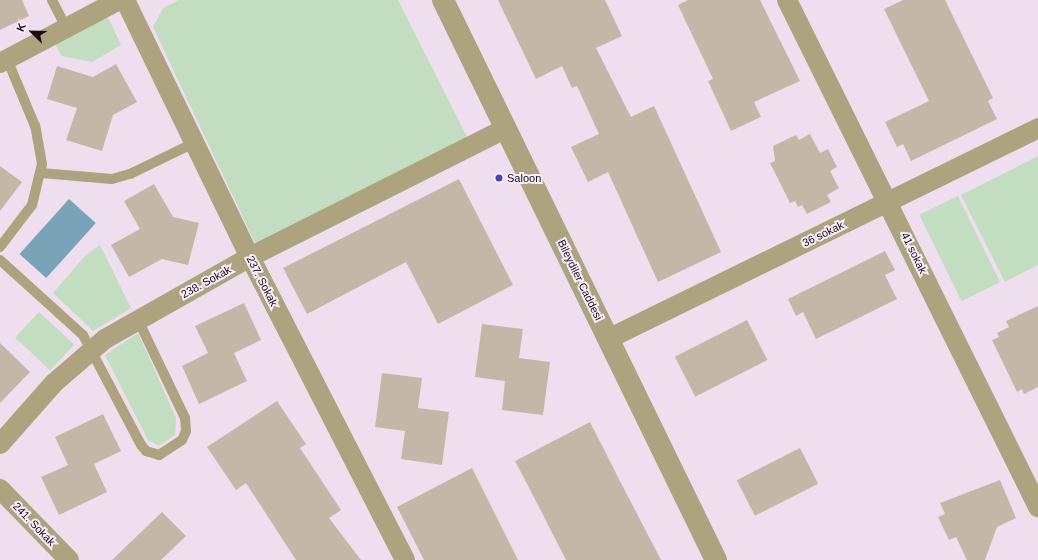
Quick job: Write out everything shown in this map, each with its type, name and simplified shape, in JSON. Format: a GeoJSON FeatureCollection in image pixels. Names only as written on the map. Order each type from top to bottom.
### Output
{"type":"FeatureCollection","features":[{"type":"Feature","properties":{"kind":"street"},"geometry":{"type":"LineString","coordinates":[[3,61],[119,0]]}},
{"type":"Feature","properties":{"kind":"street","name":"237. Sokak"},"geometry":{"type":"LineString","coordinates":[[125,0],[250,257],[405,560]]}},
{"type":"Feature","properties":{"kind":"street","name":"Bileydiler Caddesi"},"geometry":{"type":"LineString","coordinates":[[443,0],[716,560]]}},
{"type":"Feature","properties":{"kind":"street","name":"41 sokak"},"geometry":{"type":"LineString","coordinates":[[787,0],[889,202],[1038,507]]}},
{"type":"Feature","properties":{"kind":"street","name":"36 sokak"},"geometry":{"type":"LineString","coordinates":[[608,339],[1038,128]]}},
{"type":"Feature","properties":{"kind":"street","name":"238. Sokak"},"geometry":{"type":"LineString","coordinates":[[0,444],[54,383],[93,349],[138,320],[250,257],[506,129]]}},
{"type":"Feature","properties":{"kind":"street","name":"241. Sokak"},"geometry":{"type":"LineString","coordinates":[[0,489],[69,560]]}},
{"type":"Feature","properties":{"kind":"lane"},"geometry":{"type":"LineString","coordinates":[[52,0],[66,28]]}},
{"type":"Feature","properties":{"kind":"lane"},"geometry":{"type":"LineString","coordinates":[[0,247],[29,211],[41,173],[41,149],[35,126],[3,61]]}},
{"type":"Feature","properties":{"kind":"lane"},"geometry":{"type":"LineString","coordinates":[[41,173],[112,179],[130,174],[194,143]]}},
{"type":"Feature","properties":{"kind":"lane"},"geometry":{"type":"LineString","coordinates":[[0,260],[76,329],[93,349],[141,445],[153,455],[168,452],[182,440],[186,431],[185,418],[138,320]]}},
{"type":"Feature","properties":{"kind":"green space"},"geometry":{"type":"Polygon","coordinates":[[[179,0],[398,0],[467,137],[256,245],[153,27],[163,8],[179,0]]]}},
{"type":"Feature","properties":{"kind":"green space"},"geometry":{"type":"Polygon","coordinates":[[[106,13],[121,45],[92,62],[62,56],[53,41],[106,13]]]}},
{"type":"Feature","properties":{"kind":"green space"},"geometry":{"type":"Polygon","coordinates":[[[1038,156],[1038,265],[1005,282],[961,195],[1038,156]]]}},
{"type":"Feature","properties":{"kind":"green space"},"geometry":{"type":"Polygon","coordinates":[[[958,196],[1000,282],[961,301],[919,215],[958,196]]]}},
{"type":"Feature","properties":{"kind":"green space"},"geometry":{"type":"Polygon","coordinates":[[[100,245],[131,308],[93,331],[53,293],[86,255],[100,245]]]}},
{"type":"Feature","properties":{"kind":"green space"},"geometry":{"type":"Polygon","coordinates":[[[39,312],[74,345],[50,370],[15,338],[39,312]]]}},
{"type":"Feature","properties":{"kind":"green space"},"geometry":{"type":"Polygon","coordinates":[[[138,333],[176,418],[175,435],[159,446],[148,440],[105,355],[138,333]]]}},
{"type":"Feature","properties":{"kind":"water"},"geometry":{"type":"Polygon","coordinates":[[[69,199],[96,223],[46,278],[19,254],[69,199]]]}},
{"type":"Feature","properties":{"kind":"building"},"geometry":{"type":"Polygon","coordinates":[[[0,0],[22,0],[29,16],[0,30],[0,0]]]}},
{"type":"Feature","properties":{"kind":"building"},"geometry":{"type":"Polygon","coordinates":[[[498,0],[605,0],[622,36],[596,48],[631,117],[654,106],[721,252],[658,282],[608,172],[588,182],[571,147],[599,134],[577,86],[572,88],[562,66],[536,79],[498,0]]]}},
{"type":"Feature","properties":{"kind":"building"},"geometry":{"type":"Polygon","coordinates":[[[688,0],[760,0],[800,81],[754,102],[761,117],[731,131],[708,81],[713,79],[678,5],[688,0]]]}},
{"type":"Feature","properties":{"kind":"building"},"geometry":{"type":"Polygon","coordinates":[[[903,0],[945,0],[993,98],[988,101],[997,119],[911,161],[903,144],[897,147],[885,122],[929,101],[884,9],[903,0]]]}},
{"type":"Feature","properties":{"kind":"building"},"geometry":{"type":"Polygon","coordinates":[[[116,64],[137,102],[113,115],[102,151],[66,140],[77,108],[47,99],[57,66],[93,77],[116,64]]]}},
{"type":"Feature","properties":{"kind":"building"},"geometry":{"type":"Polygon","coordinates":[[[810,134],[820,153],[828,149],[837,167],[830,171],[839,188],[827,195],[831,202],[807,214],[802,205],[798,207],[795,201],[790,203],[770,163],[775,161],[773,146],[796,135],[799,140],[810,134]]]}},
{"type":"Feature","properties":{"kind":"building"},"geometry":{"type":"Polygon","coordinates":[[[0,166],[22,182],[0,211],[0,166]]]}},
{"type":"Feature","properties":{"kind":"building"},"geometry":{"type":"Polygon","coordinates":[[[459,179],[513,285],[438,324],[406,262],[307,314],[283,268],[459,179]]]}},
{"type":"Feature","properties":{"kind":"building"},"geometry":{"type":"Polygon","coordinates":[[[154,184],[173,217],[199,223],[188,265],[162,259],[129,277],[111,245],[140,229],[124,201],[154,184]]]}},
{"type":"Feature","properties":{"kind":"building"},"geometry":{"type":"Polygon","coordinates":[[[885,251],[895,270],[885,275],[897,299],[816,339],[803,312],[796,316],[788,299],[885,251]]]}},
{"type":"Feature","properties":{"kind":"building"},"geometry":{"type":"Polygon","coordinates":[[[244,303],[261,340],[234,353],[247,381],[199,404],[182,366],[208,353],[195,326],[244,303]]]}},
{"type":"Feature","properties":{"kind":"building"},"geometry":{"type":"Polygon","coordinates":[[[1038,306],[1038,387],[1024,394],[1022,389],[1017,392],[992,340],[999,337],[997,333],[1009,327],[1006,321],[1038,306]]]}},
{"type":"Feature","properties":{"kind":"building"},"geometry":{"type":"Polygon","coordinates":[[[747,320],[767,360],[695,397],[675,357],[747,320]]]}},
{"type":"Feature","properties":{"kind":"building"},"geometry":{"type":"Polygon","coordinates":[[[482,324],[523,329],[519,358],[550,362],[543,415],[502,410],[505,381],[475,377],[482,324]]]}},
{"type":"Feature","properties":{"kind":"building"},"geometry":{"type":"Polygon","coordinates":[[[0,343],[30,372],[0,403],[0,343]]]}},
{"type":"Feature","properties":{"kind":"building"},"geometry":{"type":"Polygon","coordinates":[[[382,373],[422,378],[418,408],[449,412],[442,465],[401,459],[405,431],[375,427],[382,373]]]}},
{"type":"Feature","properties":{"kind":"building"},"geometry":{"type":"Polygon","coordinates":[[[277,401],[306,444],[300,448],[341,510],[329,518],[361,560],[296,560],[246,483],[236,490],[207,447],[277,401]]]}},
{"type":"Feature","properties":{"kind":"building"},"geometry":{"type":"Polygon","coordinates":[[[103,414],[121,451],[94,464],[107,492],[59,515],[41,477],[68,465],[55,437],[103,414]]]}},
{"type":"Feature","properties":{"kind":"building"},"geometry":{"type":"Polygon","coordinates":[[[590,422],[661,560],[566,560],[515,461],[590,422]]]}},
{"type":"Feature","properties":{"kind":"building"},"geometry":{"type":"Polygon","coordinates":[[[800,448],[818,484],[755,516],[737,480],[800,448]]]}},
{"type":"Feature","properties":{"kind":"building"},"geometry":{"type":"Polygon","coordinates":[[[472,468],[518,560],[424,560],[397,507],[472,468]]]}},
{"type":"Feature","properties":{"kind":"building"},"geometry":{"type":"Polygon","coordinates":[[[1000,480],[1016,518],[997,527],[985,560],[967,560],[956,537],[949,540],[938,517],[945,514],[940,503],[1000,480]]]}},
{"type":"Feature","properties":{"kind":"building"},"geometry":{"type":"Polygon","coordinates":[[[162,512],[186,536],[161,560],[112,560],[162,512]]]}},
{"type":"Feature","properties":{"kind":"place","name":"Saloon"},"geometry":{"type":"Point","coordinates":[499,178]}}]}
